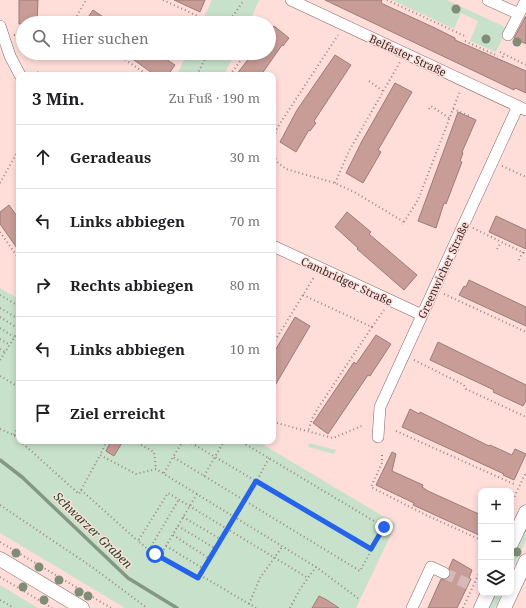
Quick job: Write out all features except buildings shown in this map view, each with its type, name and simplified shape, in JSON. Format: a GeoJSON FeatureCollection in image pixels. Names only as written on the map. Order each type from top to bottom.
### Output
{"type":"FeatureCollection","features":[{"type":"Feature","properties":{"kind":"main road"},"geometry":{"type":"LineString","coordinates":[[514,538],[526,512]]}},
{"type":"Feature","properties":{"kind":"main road"},"geometry":{"type":"LineString","coordinates":[[0,559],[82,608]]}},
{"type":"Feature","properties":{"kind":"main road"},"geometry":{"type":"LineString","coordinates":[[514,587],[526,561]]}},
{"type":"Feature","properties":{"kind":"main road"},"geometry":{"type":"LineString","coordinates":[[481,608],[487,596]]}},
{"type":"Feature","properties":{"kind":"main road"},"geometry":{"type":"LineString","coordinates":[[504,608],[510,596]]}},
{"type":"Feature","properties":{"kind":"street","name":"Belfaster Straße"},"geometry":{"type":"LineString","coordinates":[[290,0],[522,108]]}},
{"type":"Feature","properties":{"kind":"street"},"geometry":{"type":"LineString","coordinates":[[488,0],[523,7],[508,35]]}},
{"type":"Feature","properties":{"kind":"street"},"geometry":{"type":"LineString","coordinates":[[0,26],[10,56],[18,72]]}},
{"type":"Feature","properties":{"kind":"street","name":"Greenwicher Straße"},"geometry":{"type":"LineString","coordinates":[[378,437],[380,407],[422,315],[522,108]]}},
{"type":"Feature","properties":{"kind":"street","name":"Cambridger Straße"},"geometry":{"type":"LineString","coordinates":[[276,247],[422,315]]}},
{"type":"Feature","properties":{"kind":"street"},"geometry":{"type":"LineString","coordinates":[[412,608],[431,567],[444,573]]}},
{"type":"Feature","properties":{"kind":"path"},"geometry":{"type":"LineString","coordinates":[[77,16],[86,0]]}},
{"type":"Feature","properties":{"kind":"path"},"geometry":{"type":"LineString","coordinates":[[163,0],[198,16]]}},
{"type":"Feature","properties":{"kind":"path"},"geometry":{"type":"LineString","coordinates":[[233,16],[244,0]]}},
{"type":"Feature","properties":{"kind":"path"},"geometry":{"type":"LineString","coordinates":[[387,0],[430,21],[467,36]]}},
{"type":"Feature","properties":{"kind":"path"},"geometry":{"type":"LineString","coordinates":[[276,132],[277,128],[339,34]]}},
{"type":"Feature","properties":{"kind":"path"},"geometry":{"type":"LineString","coordinates":[[12,36],[16,35]]}},
{"type":"Feature","properties":{"kind":"path"},"geometry":{"type":"LineString","coordinates":[[465,41],[498,56]]}},
{"type":"Feature","properties":{"kind":"path"},"geometry":{"type":"LineString","coordinates":[[500,52],[526,65]]}},
{"type":"Feature","properties":{"kind":"path"},"geometry":{"type":"LineString","coordinates":[[501,61],[504,54]]}},
{"type":"Feature","properties":{"kind":"path"},"geometry":{"type":"LineString","coordinates":[[126,60],[144,72]]}},
{"type":"Feature","properties":{"kind":"path"},"geometry":{"type":"LineString","coordinates":[[198,72],[204,60]]}},
{"type":"Feature","properties":{"kind":"path"},"geometry":{"type":"LineString","coordinates":[[232,72],[241,60]]}},
{"type":"Feature","properties":{"kind":"path"},"geometry":{"type":"LineString","coordinates":[[336,183],[349,151],[400,62]]}},
{"type":"Feature","properties":{"kind":"path"},"geometry":{"type":"LineString","coordinates":[[369,81],[383,91]]}},
{"type":"Feature","properties":{"kind":"path"},"geometry":{"type":"LineString","coordinates":[[276,159],[277,162],[286,168],[336,183],[356,193],[403,223],[418,200],[460,90]]}},
{"type":"Feature","properties":{"kind":"path"},"geometry":{"type":"LineString","coordinates":[[429,109],[430,106],[449,118]]}},
{"type":"Feature","properties":{"kind":"path"},"geometry":{"type":"LineString","coordinates":[[453,109],[470,116]]}},
{"type":"Feature","properties":{"kind":"path"},"geometry":{"type":"LineString","coordinates":[[0,183],[16,155]]}},
{"type":"Feature","properties":{"kind":"path"},"geometry":{"type":"LineString","coordinates":[[501,165],[526,177]]}},
{"type":"Feature","properties":{"kind":"path"},"geometry":{"type":"LineString","coordinates":[[472,228],[526,254]]}},
{"type":"Feature","properties":{"kind":"path"},"geometry":{"type":"LineString","coordinates":[[0,232],[16,255]]}},
{"type":"Feature","properties":{"kind":"path"},"geometry":{"type":"LineString","coordinates":[[497,249],[501,242]]}},
{"type":"Feature","properties":{"kind":"path"},"geometry":{"type":"LineString","coordinates":[[519,260],[523,252]]}},
{"type":"Feature","properties":{"kind":"path"},"geometry":{"type":"LineString","coordinates":[[276,339],[315,274]]}},
{"type":"Feature","properties":{"kind":"path"},"geometry":{"type":"LineString","coordinates":[[442,293],[526,332]]}},
{"type":"Feature","properties":{"kind":"path"},"geometry":{"type":"LineString","coordinates":[[0,295],[16,304]]}},
{"type":"Feature","properties":{"kind":"path"},"geometry":{"type":"LineString","coordinates":[[303,295],[372,327]]}},
{"type":"Feature","properties":{"kind":"path"},"geometry":{"type":"LineString","coordinates":[[0,308],[16,317]]}},
{"type":"Feature","properties":{"kind":"path"},"geometry":{"type":"LineString","coordinates":[[308,432],[312,419],[318,408],[386,308]]}},
{"type":"Feature","properties":{"kind":"path"},"geometry":{"type":"LineString","coordinates":[[0,317],[16,327]]}},
{"type":"Feature","properties":{"kind":"path"},"geometry":{"type":"LineString","coordinates":[[0,328],[14,337]]}},
{"type":"Feature","properties":{"kind":"path"},"geometry":{"type":"LineString","coordinates":[[0,360],[16,334]]}},
{"type":"Feature","properties":{"kind":"path"},"geometry":{"type":"LineString","coordinates":[[0,339],[10,345]]}},
{"type":"Feature","properties":{"kind":"path"},"geometry":{"type":"LineString","coordinates":[[0,349],[5,352]]}},
{"type":"Feature","properties":{"kind":"path"},"geometry":{"type":"LineString","coordinates":[[411,359],[464,385],[466,389],[526,417]]}},
{"type":"Feature","properties":{"kind":"path"},"geometry":{"type":"LineString","coordinates":[[0,376],[16,385]]}},
{"type":"Feature","properties":{"kind":"path"},"geometry":{"type":"LineString","coordinates":[[276,423],[333,438],[364,425]]}},
{"type":"Feature","properties":{"kind":"path"},"geometry":{"type":"LineString","coordinates":[[0,429],[14,435],[16,431]]}},
{"type":"Feature","properties":{"kind":"path"},"geometry":{"type":"LineString","coordinates":[[396,431],[516,486]]}},
{"type":"Feature","properties":{"kind":"path"},"geometry":{"type":"LineString","coordinates":[[24,444],[78,494],[106,444]]}},
{"type":"Feature","properties":{"kind":"path"},"geometry":{"type":"LineString","coordinates":[[139,444],[154,452],[156,469]]}},
{"type":"Feature","properties":{"kind":"path"},"geometry":{"type":"LineString","coordinates":[[164,474],[181,444]]}},
{"type":"Feature","properties":{"kind":"path"},"geometry":{"type":"LineString","coordinates":[[193,444],[371,549]]}},
{"type":"Feature","properties":{"kind":"path"},"geometry":{"type":"LineString","coordinates":[[204,476],[222,444]]}},
{"type":"Feature","properties":{"kind":"path"},"geometry":{"type":"LineString","coordinates":[[173,457],[360,571],[384,527],[245,444]]}},
{"type":"Feature","properties":{"kind":"path"},"geometry":{"type":"LineString","coordinates":[[100,455],[136,474],[156,469],[316,567],[359,599]]}},
{"type":"Feature","properties":{"kind":"path"},"geometry":{"type":"LineString","coordinates":[[382,455],[382,463],[371,487],[426,516],[478,539]]}},
{"type":"Feature","properties":{"kind":"path"},"geometry":{"type":"LineString","coordinates":[[81,490],[149,550],[198,578],[246,501],[269,458]]}},
{"type":"Feature","properties":{"kind":"path"},"geometry":{"type":"LineString","coordinates":[[514,498],[526,472]]}},
{"type":"Feature","properties":{"kind":"path"},"geometry":{"type":"LineString","coordinates":[[138,541],[168,493],[308,578]]}},
{"type":"Feature","properties":{"kind":"path"},"geometry":{"type":"LineString","coordinates":[[160,556],[197,494]]}},
{"type":"Feature","properties":{"kind":"path"},"geometry":{"type":"LineString","coordinates":[[149,550],[179,500]]}},
{"type":"Feature","properties":{"kind":"path"},"geometry":{"type":"LineString","coordinates":[[0,505],[92,567],[147,608]]}},
{"type":"Feature","properties":{"kind":"path"},"geometry":{"type":"LineString","coordinates":[[183,517],[222,540]]}},
{"type":"Feature","properties":{"kind":"path"},"geometry":{"type":"LineString","coordinates":[[178,526],[216,549]]}},
{"type":"Feature","properties":{"kind":"path"},"geometry":{"type":"LineString","coordinates":[[172,535],[210,559]]}},
{"type":"Feature","properties":{"kind":"path"},"geometry":{"type":"LineString","coordinates":[[0,542],[110,608]]}},
{"type":"Feature","properties":{"kind":"path"},"geometry":{"type":"LineString","coordinates":[[166,546],[204,569]]}},
{"type":"Feature","properties":{"kind":"path"},"geometry":{"type":"LineString","coordinates":[[249,604],[260,578],[283,546]]}},
{"type":"Feature","properties":{"kind":"path"},"geometry":{"type":"LineString","coordinates":[[290,608],[316,567]]}},
{"type":"Feature","properties":{"kind":"path"},"geometry":{"type":"LineString","coordinates":[[200,575],[256,608]]}},
{"type":"Feature","properties":{"kind":"path"},"geometry":{"type":"LineString","coordinates":[[463,608],[478,576]]}},
{"type":"Feature","properties":{"kind":"path"},"geometry":{"type":"LineString","coordinates":[[0,577],[52,608]]}},
{"type":"Feature","properties":{"kind":"path"},"geometry":{"type":"LineString","coordinates":[[0,600],[14,608]]}},
{"type":"Feature","properties":{"kind":"green space"},"geometry":{"type":"Polygon","coordinates":[[[212,0],[259,0],[252,16],[204,16],[212,0]]]}},
{"type":"Feature","properties":{"kind":"green space"},"geometry":{"type":"Polygon","coordinates":[[[392,0],[447,0],[507,28],[496,52],[470,41],[478,21],[461,13],[454,29],[392,0]]]}},
{"type":"Feature","properties":{"kind":"green space"},"geometry":{"type":"Polygon","coordinates":[[[184,60],[232,60],[226,72],[178,72],[184,60]]]}},
{"type":"Feature","properties":{"kind":"green space"},"geometry":{"type":"Polygon","coordinates":[[[0,288],[16,297],[16,444],[262,444],[396,524],[356,608],[125,608],[0,533],[0,288]]]}},
{"type":"Feature","properties":{"kind":"green space"},"geometry":{"type":"Polygon","coordinates":[[[309,443],[336,450],[334,454],[308,447],[309,443]]]}},
{"type":"Feature","properties":{"kind":"green space"},"geometry":{"type":"Polygon","coordinates":[[[526,524],[526,540],[514,566],[514,550],[526,524]]]}},
{"type":"Feature","properties":{"kind":"green space"},"geometry":{"type":"Polygon","coordinates":[[[0,585],[38,608],[0,608],[0,585]]]}},
{"type":"Feature","properties":{"kind":"green space"},"geometry":{"type":"Polygon","coordinates":[[[493,596],[501,596],[495,608],[487,608],[493,596]]]}},
{"type":"Feature","properties":{"kind":"waterway","name":"Schwarzer Graben"},"geometry":{"type":"LineString","coordinates":[[0,460],[22,477],[128,578],[177,608]]}},
{"type":"Feature","properties":{"kind":"tunnel"},"geometry":{"type":"LineString","coordinates":[[444,573],[468,584]]}},
{"type":"Feature","properties":{"kind":"route"},"geometry":{"type":"LineString","coordinates":[[155,554],[198,578],[246,501],[256,481],[371,549],[384,527]]}}]}
